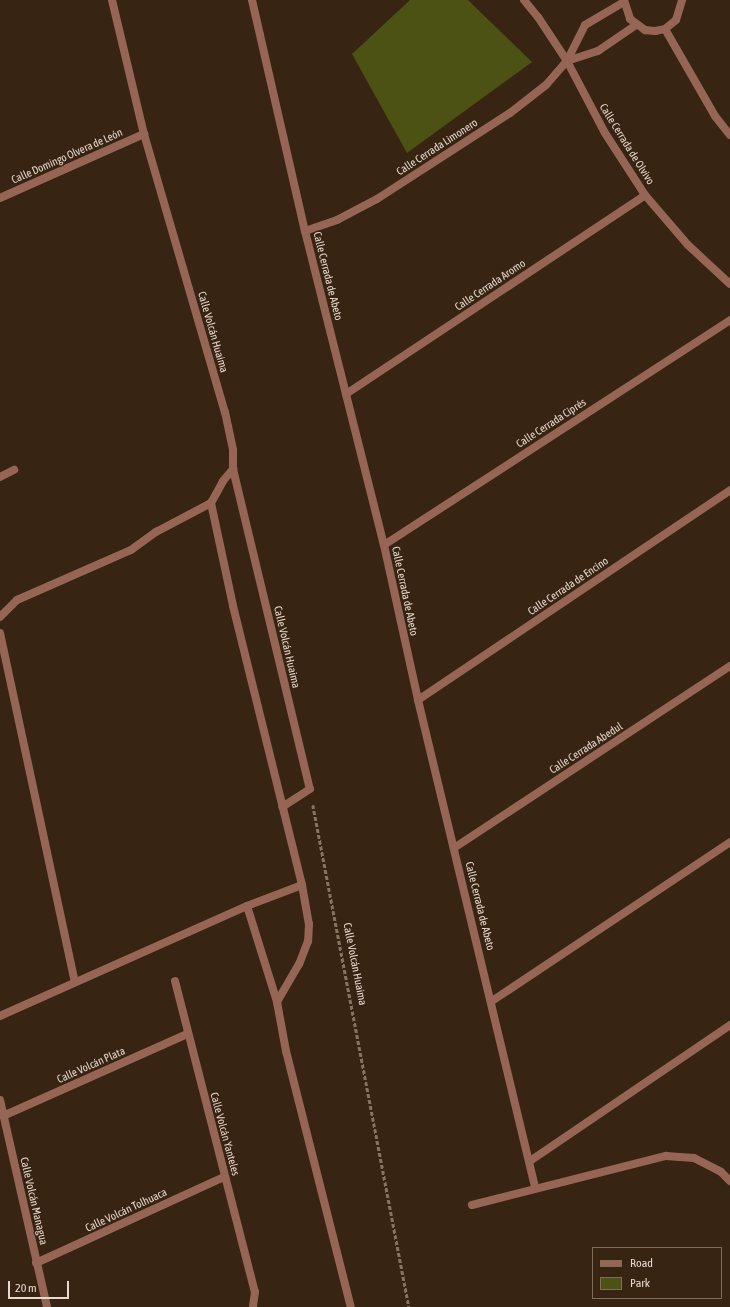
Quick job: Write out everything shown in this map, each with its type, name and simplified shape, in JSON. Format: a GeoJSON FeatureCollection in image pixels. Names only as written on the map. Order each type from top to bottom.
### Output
{"type":"FeatureCollection","features":[{"type":"Feature","properties":{"kind":"street","name":"Calle Volcán Huaima"},"geometry":{"type":"LineString","coordinates":[[112,0],[144,134],[225,412],[233,450],[233,469],[310,789]]}},
{"type":"Feature","properties":{"kind":"street","name":"Calle Cerrada de Abeto"},"geometry":{"type":"LineString","coordinates":[[252,0],[305,231],[384,545],[418,700],[492,1000],[535,1187]]}},
{"type":"Feature","properties":{"kind":"street","name":"Calle Cerrada de Olvivo"},"geometry":{"type":"LineString","coordinates":[[524,0],[538,17],[567,61],[605,133],[645,195],[688,245],[730,284]]}},
{"type":"Feature","properties":{"kind":"street"},"geometry":{"type":"LineString","coordinates":[[624,1],[630,19],[636,25],[650,30],[665,29],[680,14],[683,0]]}},
{"type":"Feature","properties":{"kind":"street","name":"Calle Cerrada Limonero"},"geometry":{"type":"LineString","coordinates":[[305,231],[337,220],[377,199],[503,118],[546,85],[567,61],[585,25],[624,1]]}},
{"type":"Feature","properties":{"kind":"street"},"geometry":{"type":"LineString","coordinates":[[567,61],[598,51],[636,25]]}},
{"type":"Feature","properties":{"kind":"street"},"geometry":{"type":"LineString","coordinates":[[665,29],[714,116],[730,135]]}},
{"type":"Feature","properties":{"kind":"street","name":"Calle Domingo Olvera de León"},"geometry":{"type":"LineString","coordinates":[[0,198],[144,134]]}},
{"type":"Feature","properties":{"kind":"street","name":"Calle Cerrada Aromo"},"geometry":{"type":"LineString","coordinates":[[346,394],[645,195]]}},
{"type":"Feature","properties":{"kind":"street","name":"Calle Cerrada Ciprés"},"geometry":{"type":"LineString","coordinates":[[384,545],[730,320]]}},
{"type":"Feature","properties":{"kind":"street"},"geometry":{"type":"LineString","coordinates":[[0,617],[17,600],[131,550],[156,532],[212,503],[223,481],[233,469]]}},
{"type":"Feature","properties":{"kind":"street"},"geometry":{"type":"LineString","coordinates":[[0,477],[14,470]]}},
{"type":"Feature","properties":{"kind":"street","name":"Calle Cerrada de Encino"},"geometry":{"type":"LineString","coordinates":[[418,700],[730,490]]}},
{"type":"Feature","properties":{"kind":"street"},"geometry":{"type":"LineString","coordinates":[[212,503],[233,606],[302,885],[309,924],[308,941],[299,964],[277,1002]]}},
{"type":"Feature","properties":{"kind":"street"},"geometry":{"type":"LineString","coordinates":[[0,633],[75,982]]}},
{"type":"Feature","properties":{"kind":"street","name":"Calle Cerrada Abedul"},"geometry":{"type":"LineString","coordinates":[[454,848],[730,666]]}},
{"type":"Feature","properties":{"kind":"street"},"geometry":{"type":"LineString","coordinates":[[282,807],[310,789]]}},
{"type":"Feature","properties":{"kind":"street"},"geometry":{"type":"LineString","coordinates":[[492,1000],[730,842]]}},
{"type":"Feature","properties":{"kind":"street"},"geometry":{"type":"LineString","coordinates":[[0,1016],[247,906],[302,885]]}},
{"type":"Feature","properties":{"kind":"street"},"geometry":{"type":"LineString","coordinates":[[247,906],[277,1002],[288,1058],[351,1307]]}},
{"type":"Feature","properties":{"kind":"street","name":"Calle Volcán Yanteles"},"geometry":{"type":"LineString","coordinates":[[175,981],[187,1034],[255,1292],[252,1307]]}},
{"type":"Feature","properties":{"kind":"street"},"geometry":{"type":"LineString","coordinates":[[530,1161],[730,1024]]}},
{"type":"Feature","properties":{"kind":"street","name":"Calle Volcán Plata"},"geometry":{"type":"LineString","coordinates":[[3,1116],[187,1034]]}},
{"type":"Feature","properties":{"kind":"street","name":"Calle Volcán Managua"},"geometry":{"type":"LineString","coordinates":[[0,1100],[47,1307]]}},
{"type":"Feature","properties":{"kind":"street"},"geometry":{"type":"LineString","coordinates":[[472,1205],[535,1187],[666,1156],[694,1158],[721,1172],[730,1181]]}},
{"type":"Feature","properties":{"kind":"street","name":"Calle Volcán Tolhuaca"},"geometry":{"type":"LineString","coordinates":[[36,1263],[224,1177]]}},
{"type":"Feature","properties":{"kind":"path","name":"Calle Volcán Huaima"},"geometry":{"type":"LineString","coordinates":[[310,789],[409,1307]]}},
{"type":"Feature","properties":{"kind":"green space"},"geometry":{"type":"Polygon","coordinates":[[[410,0],[468,0],[532,62],[407,153],[352,54],[410,0]]]}}]}
